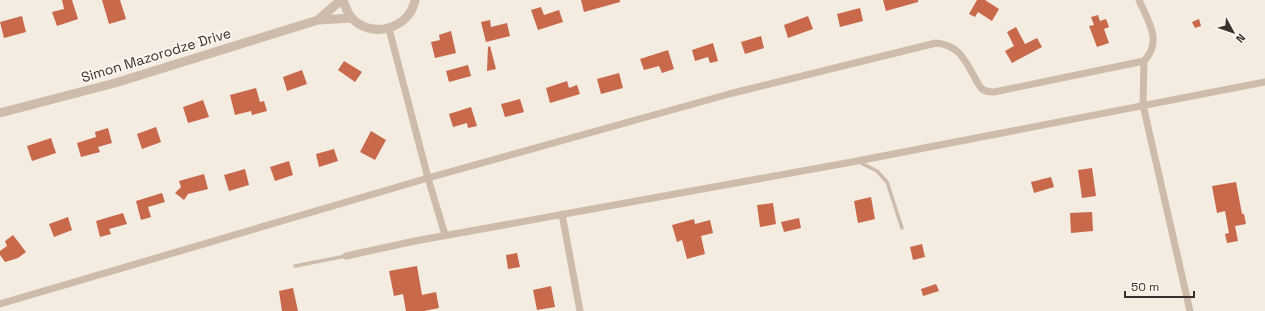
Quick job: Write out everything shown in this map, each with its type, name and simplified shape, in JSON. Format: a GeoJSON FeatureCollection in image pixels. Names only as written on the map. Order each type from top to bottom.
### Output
{"type":"FeatureCollection","features":[{"type":"Feature","properties":{"kind":"street","name":"Simon Mazorodze Drive"},"geometry":{"type":"LineString","coordinates":[[318,20],[342,0],[352,18]]}},
{"type":"Feature","properties":{"kind":"street"},"geometry":{"type":"LineString","coordinates":[[0,304],[428,178],[729,94],[936,43],[944,44],[955,49],[962,56],[980,88],[989,92],[1144,61],[1150,55],[1154,40],[1152,29],[1139,0]]}},
{"type":"Feature","properties":{"kind":"street"},"geometry":{"type":"LineString","coordinates":[[352,18],[362,26],[375,30],[389,29],[405,20],[417,1]]}},
{"type":"Feature","properties":{"kind":"street","name":"Simon Mazorodze Drive"},"geometry":{"type":"LineString","coordinates":[[0,113],[115,83],[318,20],[352,18]]}},
{"type":"Feature","properties":{"kind":"street"},"geometry":{"type":"LineString","coordinates":[[389,29],[428,178],[445,235]]}},
{"type":"Feature","properties":{"kind":"street"},"geometry":{"type":"LineString","coordinates":[[1144,61],[1143,105],[1190,311]]}},
{"type":"Feature","properties":{"kind":"street"},"geometry":{"type":"LineString","coordinates":[[346,256],[445,235],[852,162],[1265,82]]}},
{"type":"Feature","properties":{"kind":"street"},"geometry":{"type":"LineString","coordinates":[[562,214],[580,311]]}},
{"type":"Feature","properties":{"kind":"lane"},"geometry":{"type":"LineString","coordinates":[[852,162],[861,163],[871,168],[887,182],[902,228]]}},
{"type":"Feature","properties":{"kind":"lane"},"geometry":{"type":"LineString","coordinates":[[295,266],[346,256]]}},
{"type":"Feature","properties":{"kind":"building"},"geometry":{"type":"Polygon","coordinates":[[[62,0],[72,0],[78,19],[57,26],[52,12],[64,9],[62,0]]]}},
{"type":"Feature","properties":{"kind":"building"},"geometry":{"type":"Polygon","coordinates":[[[102,0],[120,0],[126,19],[109,24],[102,0]]]}},
{"type":"Feature","properties":{"kind":"building"},"geometry":{"type":"Polygon","coordinates":[[[581,0],[620,0],[620,2],[584,12],[581,0]]]}},
{"type":"Feature","properties":{"kind":"building"},"geometry":{"type":"Polygon","coordinates":[[[883,0],[918,0],[918,2],[886,11],[883,0]]]}},
{"type":"Feature","properties":{"kind":"building"},"geometry":{"type":"Polygon","coordinates":[[[977,0],[985,0],[999,9],[992,21],[978,12],[975,17],[969,14],[977,0]]]}},
{"type":"Feature","properties":{"kind":"building"},"geometry":{"type":"Polygon","coordinates":[[[541,7],[544,15],[559,10],[563,22],[538,30],[531,10],[541,7]]]}},
{"type":"Feature","properties":{"kind":"building"},"geometry":{"type":"Polygon","coordinates":[[[860,8],[863,21],[840,27],[837,14],[860,8]]]}},
{"type":"Feature","properties":{"kind":"building"},"geometry":{"type":"Polygon","coordinates":[[[1098,15],[1100,21],[1106,19],[1109,27],[1104,29],[1109,43],[1097,47],[1089,26],[1094,25],[1091,17],[1098,15]]]}},
{"type":"Feature","properties":{"kind":"building"},"geometry":{"type":"Polygon","coordinates":[[[22,16],[26,32],[4,38],[0,22],[22,16]]]}},
{"type":"Feature","properties":{"kind":"building"},"geometry":{"type":"Polygon","coordinates":[[[808,16],[813,29],[788,38],[784,25],[808,16]]]}},
{"type":"Feature","properties":{"kind":"building"},"geometry":{"type":"Polygon","coordinates":[[[1199,19],[1201,26],[1195,28],[1192,22],[1199,19]]]}},
{"type":"Feature","properties":{"kind":"building"},"geometry":{"type":"Polygon","coordinates":[[[490,20],[491,27],[507,23],[510,36],[486,42],[481,22],[490,20]]]}},
{"type":"Feature","properties":{"kind":"building"},"geometry":{"type":"Polygon","coordinates":[[[1016,27],[1025,44],[1037,38],[1042,47],[1012,63],[1005,51],[1014,46],[1007,32],[1016,27]]]}},
{"type":"Feature","properties":{"kind":"building"},"geometry":{"type":"Polygon","coordinates":[[[451,31],[456,53],[435,58],[431,42],[440,40],[439,35],[451,31]]]}},
{"type":"Feature","properties":{"kind":"building"},"geometry":{"type":"Polygon","coordinates":[[[761,36],[764,48],[745,54],[741,42],[761,36]]]}},
{"type":"Feature","properties":{"kind":"building"},"geometry":{"type":"Polygon","coordinates":[[[713,43],[718,61],[710,63],[708,57],[695,61],[692,50],[713,43]]]}},
{"type":"Feature","properties":{"kind":"building"},"geometry":{"type":"Polygon","coordinates":[[[490,46],[496,69],[487,71],[488,47],[490,46]]]}},
{"type":"Feature","properties":{"kind":"building"},"geometry":{"type":"Polygon","coordinates":[[[668,50],[674,69],[662,73],[659,66],[644,70],[640,59],[668,50]]]}},
{"type":"Feature","properties":{"kind":"building"},"geometry":{"type":"Polygon","coordinates":[[[344,61],[362,72],[355,82],[338,70],[344,61]]]}},
{"type":"Feature","properties":{"kind":"building"},"geometry":{"type":"Polygon","coordinates":[[[468,65],[471,76],[449,82],[446,71],[468,65]]]}},
{"type":"Feature","properties":{"kind":"building"},"geometry":{"type":"Polygon","coordinates":[[[302,70],[307,84],[287,91],[283,77],[302,70]]]}},
{"type":"Feature","properties":{"kind":"building"},"geometry":{"type":"Polygon","coordinates":[[[619,73],[623,88],[601,94],[597,79],[619,73]]]}},
{"type":"Feature","properties":{"kind":"building"},"geometry":{"type":"Polygon","coordinates":[[[567,81],[569,88],[577,85],[580,94],[550,103],[546,88],[567,81]]]}},
{"type":"Feature","properties":{"kind":"building"},"geometry":{"type":"Polygon","coordinates":[[[256,88],[260,102],[264,101],[267,111],[252,115],[251,111],[235,115],[230,95],[256,88]]]}},
{"type":"Feature","properties":{"kind":"building"},"geometry":{"type":"Polygon","coordinates":[[[520,99],[524,112],[505,117],[501,104],[520,99]]]}},
{"type":"Feature","properties":{"kind":"building"},"geometry":{"type":"Polygon","coordinates":[[[203,100],[209,117],[188,123],[183,107],[203,100]]]}},
{"type":"Feature","properties":{"kind":"building"},"geometry":{"type":"Polygon","coordinates":[[[471,107],[477,126],[468,128],[467,123],[453,127],[449,114],[471,107]]]}},
{"type":"Feature","properties":{"kind":"building"},"geometry":{"type":"Polygon","coordinates":[[[156,127],[161,142],[142,149],[137,134],[156,127]]]}},
{"type":"Feature","properties":{"kind":"building"},"geometry":{"type":"Polygon","coordinates":[[[108,128],[112,143],[98,147],[100,152],[81,157],[77,143],[96,137],[95,132],[108,128]]]}},
{"type":"Feature","properties":{"kind":"building"},"geometry":{"type":"Polygon","coordinates":[[[371,131],[386,140],[375,160],[360,152],[371,131]]]}},
{"type":"Feature","properties":{"kind":"building"},"geometry":{"type":"Polygon","coordinates":[[[51,138],[56,153],[32,161],[27,146],[51,138]]]}},
{"type":"Feature","properties":{"kind":"building"},"geometry":{"type":"Polygon","coordinates":[[[334,149],[338,161],[319,167],[316,154],[334,149]]]}},
{"type":"Feature","properties":{"kind":"building"},"geometry":{"type":"Polygon","coordinates":[[[289,161],[293,175],[275,181],[270,167],[289,161]]]}},
{"type":"Feature","properties":{"kind":"building"},"geometry":{"type":"Polygon","coordinates":[[[1092,168],[1096,196],[1082,198],[1078,170],[1092,168]]]}},
{"type":"Feature","properties":{"kind":"building"},"geometry":{"type":"Polygon","coordinates":[[[245,169],[249,185],[229,191],[224,175],[245,169]]]}},
{"type":"Feature","properties":{"kind":"building"},"geometry":{"type":"Polygon","coordinates":[[[204,174],[208,189],[188,194],[184,200],[175,193],[181,187],[179,181],[204,174]]]}},
{"type":"Feature","properties":{"kind":"building"},"geometry":{"type":"Polygon","coordinates":[[[1051,177],[1054,187],[1034,193],[1031,182],[1051,177]]]}},
{"type":"Feature","properties":{"kind":"building"},"geometry":{"type":"Polygon","coordinates":[[[1236,182],[1242,214],[1244,214],[1246,224],[1235,226],[1238,241],[1227,243],[1225,234],[1229,233],[1225,211],[1217,213],[1212,186],[1236,182]]]}},
{"type":"Feature","properties":{"kind":"building"},"geometry":{"type":"Polygon","coordinates":[[[162,193],[165,202],[148,207],[151,217],[141,220],[136,201],[162,193]]]}},
{"type":"Feature","properties":{"kind":"building"},"geometry":{"type":"Polygon","coordinates":[[[871,197],[875,219],[858,223],[854,201],[871,197]]]}},
{"type":"Feature","properties":{"kind":"building"},"geometry":{"type":"Polygon","coordinates":[[[773,203],[776,224],[760,227],[757,205],[773,203]]]}},
{"type":"Feature","properties":{"kind":"building"},"geometry":{"type":"Polygon","coordinates":[[[1092,212],[1093,231],[1071,233],[1070,213],[1092,212]]]}},
{"type":"Feature","properties":{"kind":"building"},"geometry":{"type":"Polygon","coordinates":[[[123,213],[127,224],[109,229],[111,234],[100,237],[96,221],[123,213]]]}},
{"type":"Feature","properties":{"kind":"building"},"geometry":{"type":"Polygon","coordinates":[[[68,217],[72,230],[54,237],[49,224],[68,217]]]}},
{"type":"Feature","properties":{"kind":"building"},"geometry":{"type":"Polygon","coordinates":[[[799,218],[801,228],[784,232],[781,222],[799,218]]]}},
{"type":"Feature","properties":{"kind":"building"},"geometry":{"type":"Polygon","coordinates":[[[694,219],[695,224],[710,220],[713,233],[701,236],[705,254],[687,259],[682,240],[677,242],[672,225],[694,219]]]}},
{"type":"Feature","properties":{"kind":"building"},"geometry":{"type":"Polygon","coordinates":[[[13,235],[26,252],[18,258],[5,262],[0,255],[0,251],[7,246],[5,241],[13,235]]]}},
{"type":"Feature","properties":{"kind":"building"},"geometry":{"type":"Polygon","coordinates":[[[922,244],[925,257],[913,260],[910,247],[922,244]]]}},
{"type":"Feature","properties":{"kind":"building"},"geometry":{"type":"Polygon","coordinates":[[[517,253],[520,267],[508,269],[506,255],[517,253]]]}},
{"type":"Feature","properties":{"kind":"building"},"geometry":{"type":"Polygon","coordinates":[[[417,266],[422,295],[436,292],[439,308],[424,311],[406,311],[403,294],[394,296],[389,271],[417,266]]]}},
{"type":"Feature","properties":{"kind":"building"},"geometry":{"type":"Polygon","coordinates":[[[936,284],[939,291],[923,296],[921,289],[936,284]]]}},
{"type":"Feature","properties":{"kind":"building"},"geometry":{"type":"Polygon","coordinates":[[[551,286],[555,307],[537,310],[533,290],[551,286]]]}},
{"type":"Feature","properties":{"kind":"building"},"geometry":{"type":"Polygon","coordinates":[[[293,288],[298,311],[282,311],[279,291],[293,288]]]}}]}
